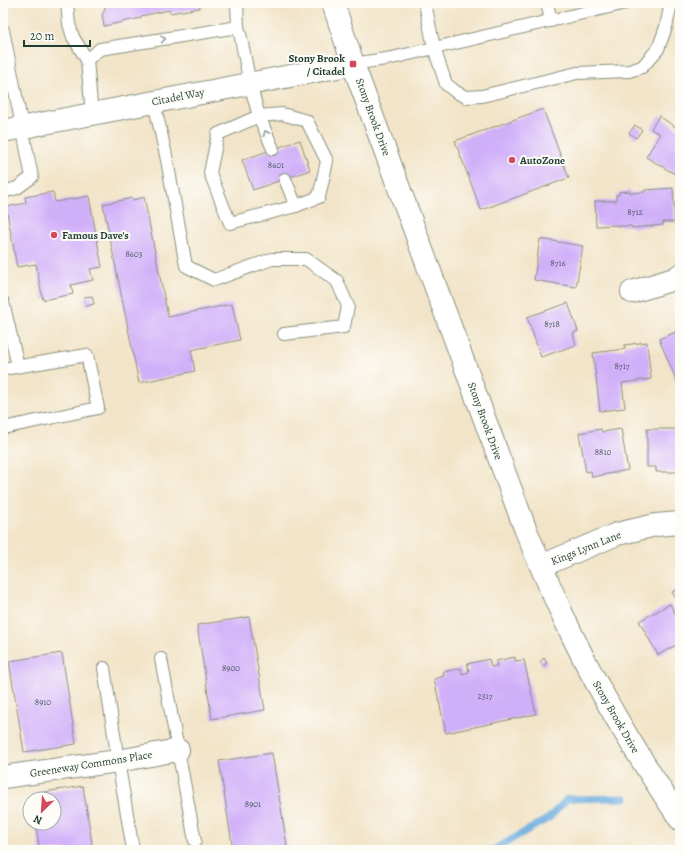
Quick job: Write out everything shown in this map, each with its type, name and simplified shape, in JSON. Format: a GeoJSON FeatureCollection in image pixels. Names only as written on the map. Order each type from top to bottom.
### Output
{"type":"FeatureCollection","features":[{"type":"Feature","properties":{"kind":"street","name":"Stony Brook Drive"},"geometry":{"type":"LineString","coordinates":[[333,3],[353,64],[519,513],[541,566],[578,648],[604,698],[651,776],[680,819]]}},
{"type":"Feature","properties":{"kind":"street","name":"Citadel Way"},"geometry":{"type":"LineString","coordinates":[[13,129],[353,64]]}},
{"type":"Feature","properties":{"kind":"street"},"geometry":{"type":"LineString","coordinates":[[632,292],[680,276]]}},
{"type":"Feature","properties":{"kind":"street","name":"Kings Lynn Lane"},"geometry":{"type":"LineString","coordinates":[[541,566],[617,534],[680,523]]}},
{"type":"Feature","properties":{"kind":"street","name":"Greeneway Commons Place"},"geometry":{"type":"LineString","coordinates":[[3,777],[118,761],[178,750]]}},
{"type":"Feature","properties":{"kind":"lane"},"geometry":{"type":"LineString","coordinates":[[67,3],[69,24],[73,37],[87,60],[92,114]]}},
{"type":"Feature","properties":{"kind":"lane"},"geometry":{"type":"LineString","coordinates":[[237,3],[238,27],[250,84],[259,116],[273,149]]}},
{"type":"Feature","properties":{"kind":"lane"},"geometry":{"type":"LineString","coordinates":[[425,3],[434,48],[446,84],[456,92],[466,97],[482,96],[577,73],[629,71],[642,67],[658,48],[666,27],[671,3]]}},
{"type":"Feature","properties":{"kind":"lane"},"geometry":{"type":"LineString","coordinates":[[547,3],[551,21]]}},
{"type":"Feature","properties":{"kind":"lane"},"geometry":{"type":"LineString","coordinates":[[353,64],[392,58],[626,3]]}},
{"type":"Feature","properties":{"kind":"lane"},"geometry":{"type":"LineString","coordinates":[[87,60],[100,49],[238,27]]}},
{"type":"Feature","properties":{"kind":"lane"},"geometry":{"type":"LineString","coordinates":[[3,30],[13,129],[32,177],[17,188],[3,192]]}},
{"type":"Feature","properties":{"kind":"lane"},"geometry":{"type":"LineString","coordinates":[[154,102],[168,160],[186,266],[214,280],[272,259],[306,259],[337,282],[348,306],[344,327],[284,334]]}},
{"type":"Feature","properties":{"kind":"lane"},"geometry":{"type":"LineString","coordinates":[[282,114],[307,121],[327,161],[319,197],[296,206],[230,223],[210,173],[218,134],[259,116],[282,114]]}},
{"type":"Feature","properties":{"kind":"lane"},"geometry":{"type":"LineString","coordinates":[[285,179],[296,206]]}},
{"type":"Feature","properties":{"kind":"lane"},"geometry":{"type":"LineString","coordinates":[[3,302],[18,366]]}},
{"type":"Feature","properties":{"kind":"lane"},"geometry":{"type":"LineString","coordinates":[[3,369],[87,355],[98,408],[3,428]]}},
{"type":"Feature","properties":{"kind":"lane"},"geometry":{"type":"LineString","coordinates":[[161,659],[195,841]]}},
{"type":"Feature","properties":{"kind":"lane"},"geometry":{"type":"LineString","coordinates":[[104,668],[133,850]]}},
{"type":"Feature","properties":{"kind":"building"},"geometry":{"type":"Polygon","coordinates":[[[104,3],[199,3],[200,8],[170,13],[169,10],[104,26],[102,15],[105,9],[104,3]]]}},
{"type":"Feature","properties":{"kind":"building","name":"AutoZone"},"geometry":{"type":"Polygon","coordinates":[[[543,109],[569,178],[481,210],[455,141],[543,109]]]}},
{"type":"Feature","properties":{"kind":"building"},"geometry":{"type":"Polygon","coordinates":[[[659,116],[680,130],[680,177],[646,157],[660,134],[651,129],[659,116]]]}},
{"type":"Feature","properties":{"kind":"building"},"geometry":{"type":"Polygon","coordinates":[[[635,125],[642,130],[636,138],[629,133],[635,125]]]}},
{"type":"Feature","properties":{"kind":"building"},"geometry":{"type":"Polygon","coordinates":[[[300,140],[310,170],[253,190],[242,160],[300,140]]]}},
{"type":"Feature","properties":{"kind":"building"},"geometry":{"type":"Polygon","coordinates":[[[673,188],[675,222],[663,222],[663,225],[632,228],[631,226],[617,225],[596,226],[595,201],[616,201],[616,195],[619,195],[619,192],[645,192],[645,190],[673,188]]]}},
{"type":"Feature","properties":{"kind":"building","name":"Famous Dave's"},"geometry":{"type":"Polygon","coordinates":[[[53,192],[55,202],[89,196],[102,267],[90,269],[93,280],[71,285],[73,294],[43,300],[36,264],[17,267],[6,207],[26,203],[25,197],[53,192]]]}},
{"type":"Feature","properties":{"kind":"building"},"geometry":{"type":"Polygon","coordinates":[[[144,197],[168,317],[232,304],[240,340],[191,350],[195,371],[139,383],[103,204],[144,197]]]}},
{"type":"Feature","properties":{"kind":"building"},"geometry":{"type":"Polygon","coordinates":[[[540,239],[583,246],[576,287],[534,280],[540,239]]]}},
{"type":"Feature","properties":{"kind":"building"},"geometry":{"type":"Polygon","coordinates":[[[92,296],[94,304],[86,306],[84,297],[92,296]]]}},
{"type":"Feature","properties":{"kind":"building"},"geometry":{"type":"Polygon","coordinates":[[[568,303],[578,331],[573,333],[576,345],[541,357],[527,317],[568,303]]]}},
{"type":"Feature","properties":{"kind":"building"},"geometry":{"type":"Polygon","coordinates":[[[680,330],[680,389],[659,339],[680,330]]]}},
{"type":"Feature","properties":{"kind":"building"},"geometry":{"type":"Polygon","coordinates":[[[647,342],[651,379],[622,383],[625,408],[600,411],[593,353],[625,349],[624,345],[647,342]]]}},
{"type":"Feature","properties":{"kind":"building"},"geometry":{"type":"Polygon","coordinates":[[[601,429],[602,432],[621,429],[628,470],[592,477],[591,471],[586,472],[579,433],[601,429]]]}},
{"type":"Feature","properties":{"kind":"building"},"geometry":{"type":"Polygon","coordinates":[[[647,429],[680,429],[680,472],[656,472],[656,467],[647,467],[647,429]]]}},
{"type":"Feature","properties":{"kind":"building"},"geometry":{"type":"Polygon","coordinates":[[[680,588],[680,606],[672,592],[680,588]]]}},
{"type":"Feature","properties":{"kind":"building"},"geometry":{"type":"Polygon","coordinates":[[[670,604],[680,622],[680,643],[658,655],[639,621],[670,604]]]}},
{"type":"Feature","properties":{"kind":"building"},"geometry":{"type":"Polygon","coordinates":[[[249,617],[265,710],[212,719],[197,625],[249,617]]]}},
{"type":"Feature","properties":{"kind":"building"},"geometry":{"type":"Polygon","coordinates":[[[62,653],[76,744],[24,752],[9,661],[62,653]]]}},
{"type":"Feature","properties":{"kind":"building"},"geometry":{"type":"Polygon","coordinates":[[[515,657],[515,661],[524,660],[536,714],[446,733],[434,679],[444,676],[443,672],[461,668],[462,674],[469,672],[467,664],[489,659],[491,667],[497,666],[496,661],[515,657]]]}},
{"type":"Feature","properties":{"kind":"building"},"geometry":{"type":"Polygon","coordinates":[[[544,658],[547,663],[543,666],[540,662],[544,658]]]}},
{"type":"Feature","properties":{"kind":"building"},"geometry":{"type":"Polygon","coordinates":[[[272,753],[287,846],[260,850],[233,850],[219,761],[272,753]]]}},
{"type":"Feature","properties":{"kind":"building"},"geometry":{"type":"Polygon","coordinates":[[[83,786],[93,850],[40,850],[36,831],[62,831],[62,791],[50,791],[83,786]]]}},
{"type":"Feature","properties":{"kind":"waterway"},"geometry":{"type":"LineString","coordinates":[[493,850],[549,818],[567,799],[625,798]]}},
{"type":"Feature","properties":{"kind":"place","name":"Stony Brook / Citadel"},"geometry":{"type":"Point","coordinates":[353,64]}},
{"type":"Feature","properties":{"kind":"place","name":"AutoZone"},"geometry":{"type":"Point","coordinates":[512,160]}},
{"type":"Feature","properties":{"kind":"place","name":"Famous Dave's"},"geometry":{"type":"Point","coordinates":[54,235]}}]}
